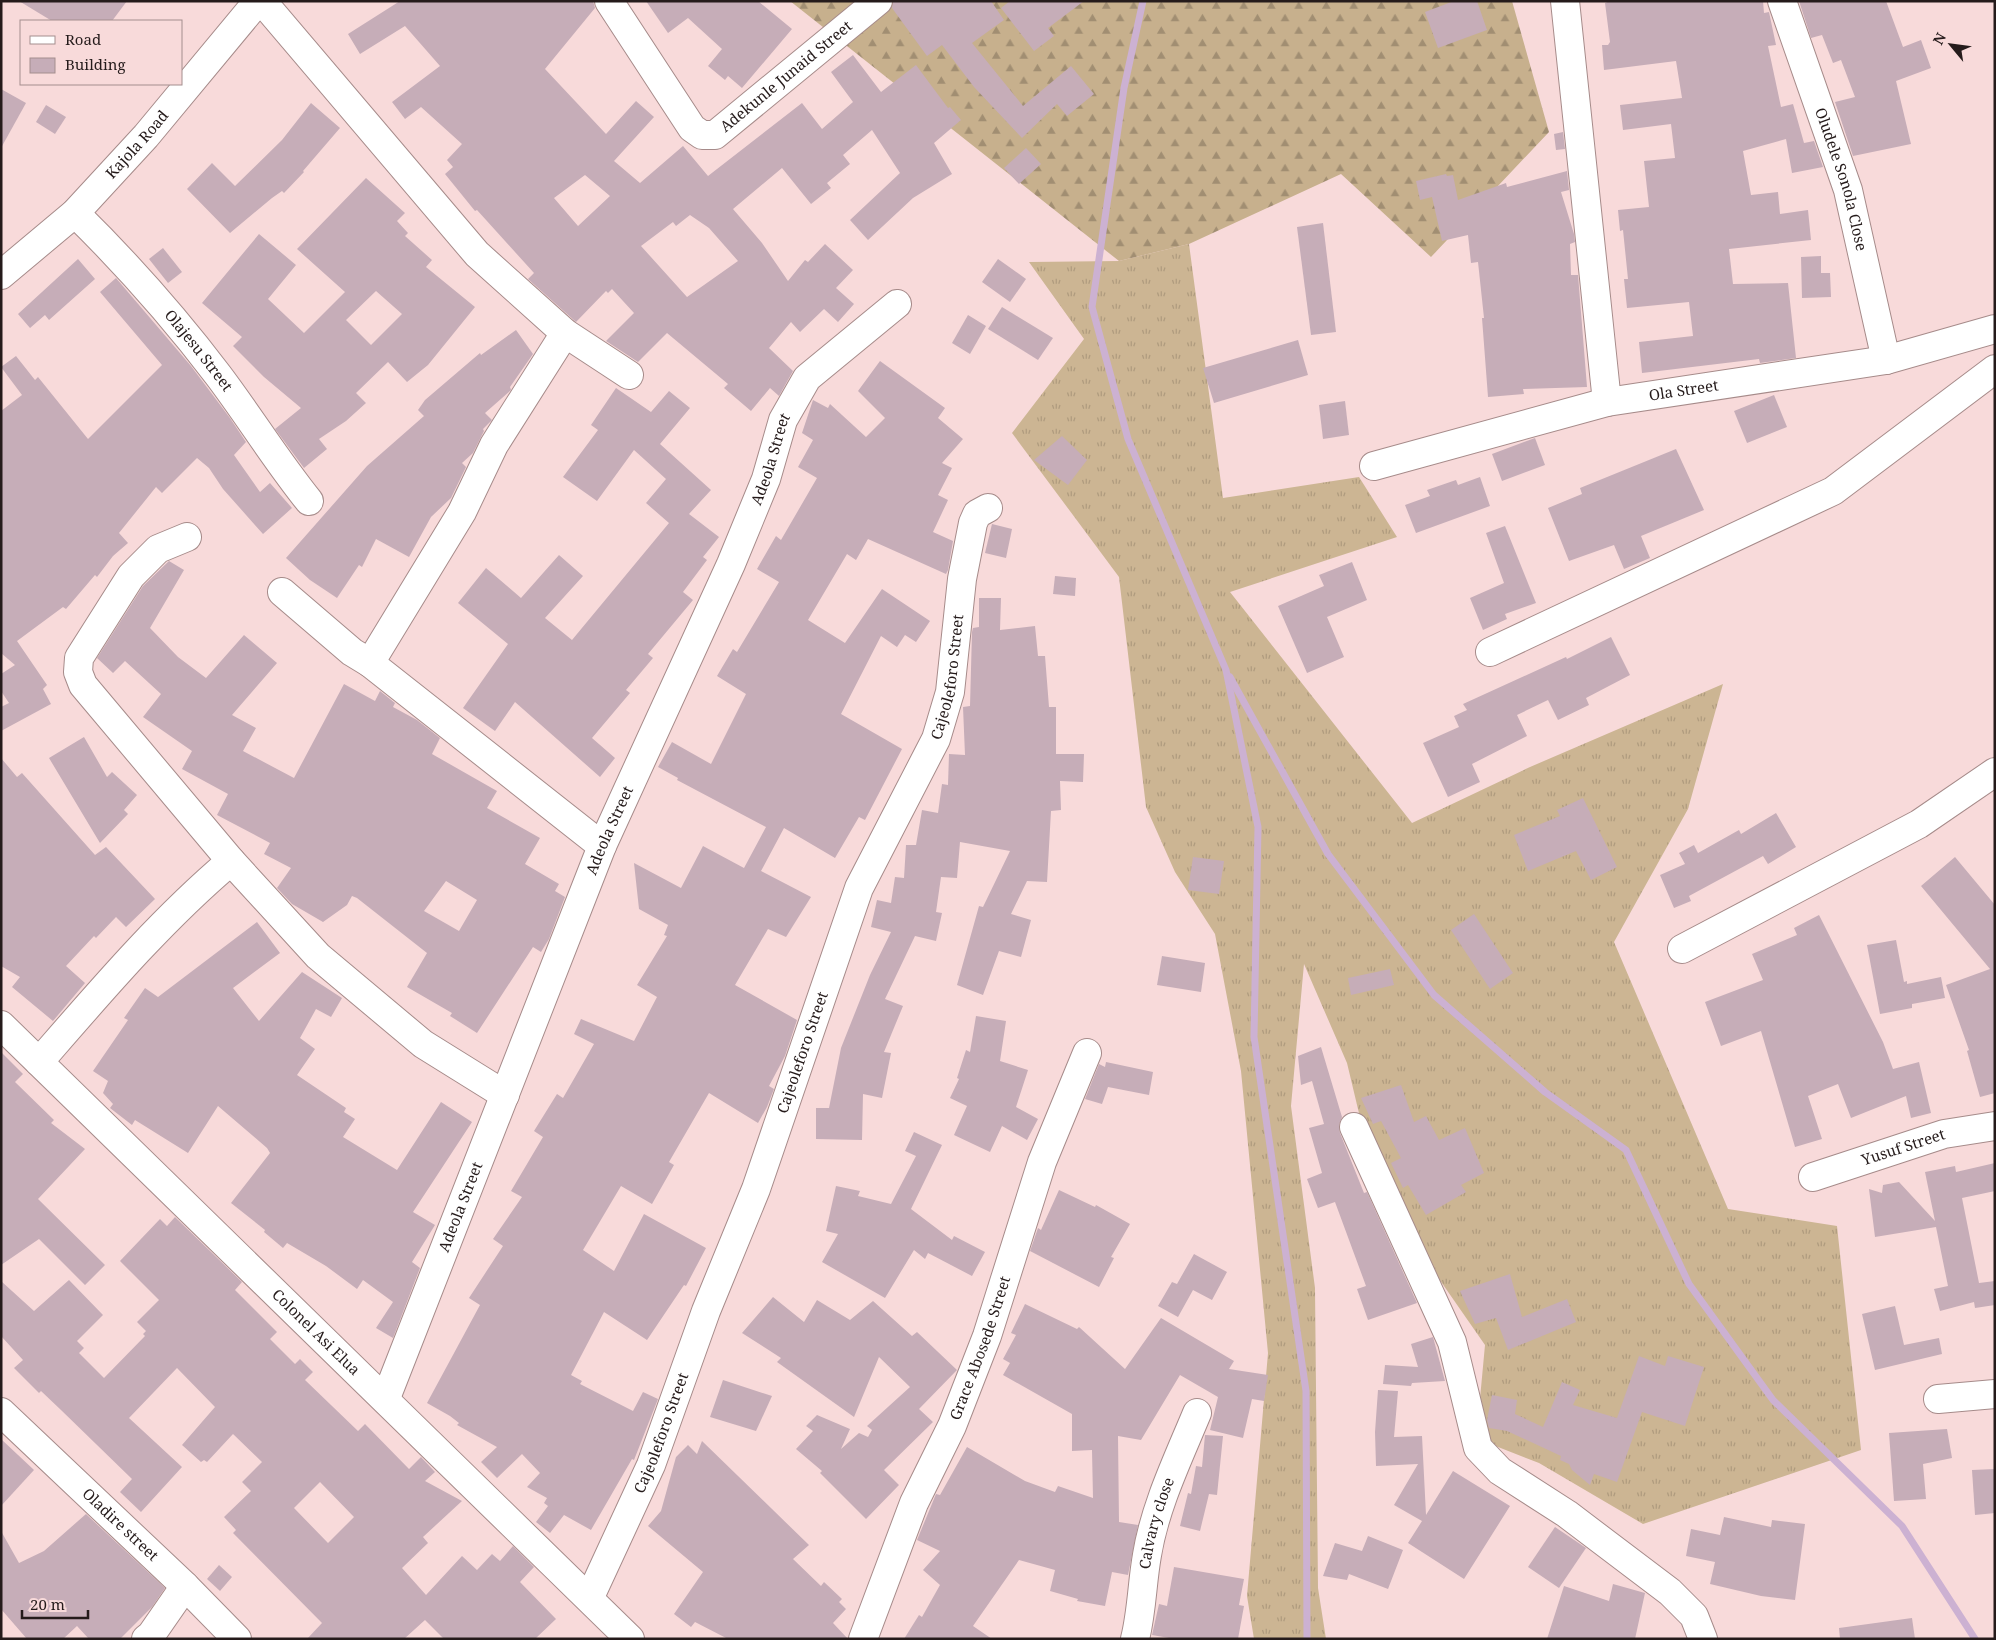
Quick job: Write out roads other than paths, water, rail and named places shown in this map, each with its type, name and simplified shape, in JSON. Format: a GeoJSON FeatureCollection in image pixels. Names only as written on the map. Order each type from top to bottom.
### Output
{"type":"FeatureCollection","features":[{"type":"Feature","properties":{"kind":"street","name":"Kajola Road"},"geometry":{"type":"LineString","coordinates":[[1,275],[75,213],[146,136],[260,1]]}},
{"type":"Feature","properties":{"kind":"street"},"geometry":{"type":"LineString","coordinates":[[260,1],[466,241],[565,333],[628,375]]}},
{"type":"Feature","properties":{"kind":"street","name":"Adekunle Junaid Street"},"geometry":{"type":"LineString","coordinates":[[609,1],[692,128],[702,135],[715,135],[878,1]]}},
{"type":"Feature","properties":{"kind":"street"},"geometry":{"type":"LineString","coordinates":[[1564,1],[1607,402]]}},
{"type":"Feature","properties":{"kind":"street","name":"Oludele Sonola Close"},"geometry":{"type":"LineString","coordinates":[[1782,1],[1848,190],[1886,360]]}},
{"type":"Feature","properties":{"kind":"street","name":"Olajesu Street"},"geometry":{"type":"LineString","coordinates":[[75,213],[122,259],[158,300],[219,376],[284,470],[308,501]]}},
{"type":"Feature","properties":{"kind":"street","name":"Adeola Street"},"geometry":{"type":"LineString","coordinates":[[386,1398],[602,846],[731,564],[766,479],[783,420],[807,378],[897,304]]}},
{"type":"Feature","properties":{"kind":"street","name":"Ola Street"},"geometry":{"type":"LineString","coordinates":[[1374,466],[1607,402],[1886,360],[1995,330]]}},
{"type":"Feature","properties":{"kind":"street"},"geometry":{"type":"LineString","coordinates":[[370,663],[462,512],[494,444],[565,333]]}},
{"type":"Feature","properties":{"kind":"street"},"geometry":{"type":"LineString","coordinates":[[1490,652],[1833,491],[1995,369]]}},
{"type":"Feature","properties":{"kind":"street","name":"Cajeoleforo Street"},"geometry":{"type":"LineString","coordinates":[[590,1597],[651,1465],[706,1311],[756,1189],[859,888],[936,738],[950,692],[962,579],[973,523],[977,514],[988,508]]}},
{"type":"Feature","properties":{"kind":"street"},"geometry":{"type":"LineString","coordinates":[[187,537],[158,549],[131,576],[80,658],[78,672],[83,685],[231,861],[326,962],[423,1044],[505,1094]]}},
{"type":"Feature","properties":{"kind":"street"},"geometry":{"type":"LineString","coordinates":[[282,592],[352,652],[370,663],[602,846]]}},
{"type":"Feature","properties":{"kind":"street"},"geometry":{"type":"LineString","coordinates":[[1682,949],[1919,824],[1995,772]]}},
{"type":"Feature","properties":{"kind":"street"},"geometry":{"type":"LineString","coordinates":[[39,1062],[150,936],[192,894],[231,861]]}},
{"type":"Feature","properties":{"kind":"street","name":"Colonel Asi Elua"},"geometry":{"type":"LineString","coordinates":[[1,1025],[590,1597],[630,1639]]}},
{"type":"Feature","properties":{"kind":"street","name":"Grace Abosede Street"},"geometry":{"type":"LineString","coordinates":[[863,1639],[914,1503],[952,1426],[987,1336],[1042,1162],[1087,1053]]}},
{"type":"Feature","properties":{"kind":"street","name":"Yusuf Street"},"geometry":{"type":"LineString","coordinates":[[1813,1176],[1944,1134],[1995,1126]]}},
{"type":"Feature","properties":{"kind":"street"},"geometry":{"type":"LineString","coordinates":[[1354,1127],[1452,1342],[1478,1448],[1500,1471],[1567,1514],[1670,1592],[1694,1616],[1703,1639]]}},
{"type":"Feature","properties":{"kind":"street"},"geometry":{"type":"LineString","coordinates":[[1938,1399],[1995,1394]]}},
{"type":"Feature","properties":{"kind":"street","name":"Oladire street"},"geometry":{"type":"LineString","coordinates":[[1,1412],[185,1586],[237,1639]]}},
{"type":"Feature","properties":{"kind":"street","name":"Calvary close"},"geometry":{"type":"LineString","coordinates":[[1135,1639],[1139,1623],[1147,1553],[1167,1483],[1197,1413]]}},
{"type":"Feature","properties":{"kind":"street"},"geometry":{"type":"LineString","coordinates":[[146,1639],[151,1635],[185,1586]]}},
{"type":"Feature","properties":{"kind":"waterway"},"geometry":{"type":"LineString","coordinates":[[1143,1],[1124,88],[1092,307],[1128,439],[1226,670],[1258,827],[1254,1037],[1306,1391],[1307,1639]]}},
{"type":"Feature","properties":{"kind":"waterway"},"geometry":{"type":"LineString","coordinates":[[1230,677],[1328,854],[1434,995],[1545,1092],[1626,1150],[1689,1284],[1773,1400],[1902,1526],[1975,1639]]}}]}
